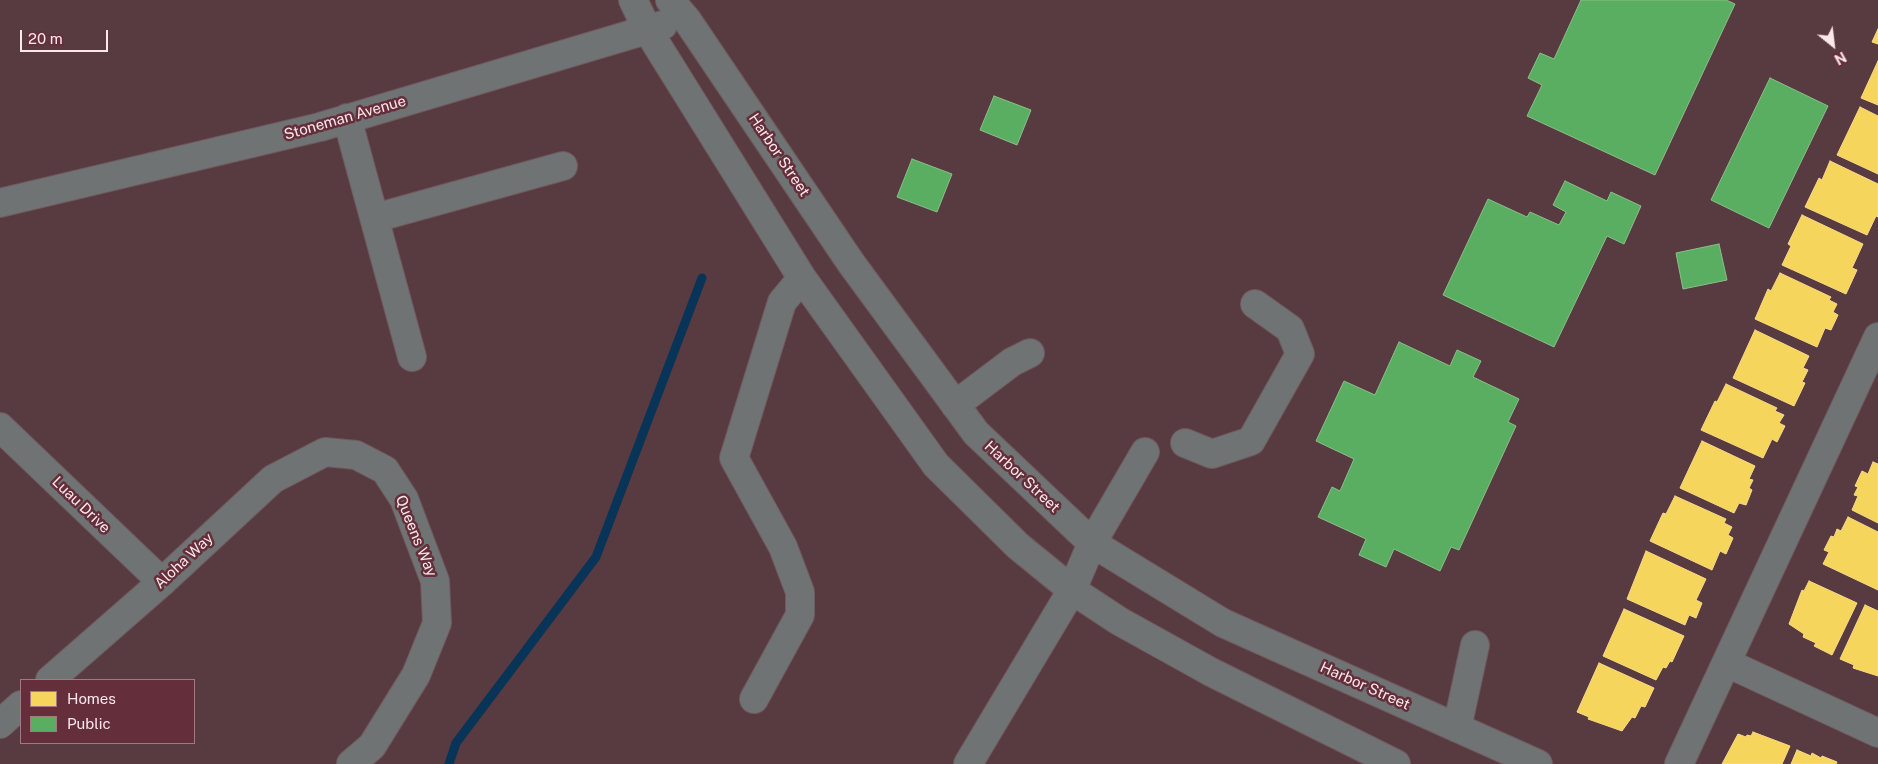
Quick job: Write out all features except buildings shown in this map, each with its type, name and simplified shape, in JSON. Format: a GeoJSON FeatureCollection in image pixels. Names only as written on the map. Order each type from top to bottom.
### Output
{"type":"FeatureCollection","features":[{"type":"Feature","properties":{"kind":"street"},"geometry":{"type":"LineString","coordinates":[[633,0],[647,29],[802,278],[936,465],[1018,546],[1072,590],[1119,621],[1211,672],[1396,764]]}},
{"type":"Feature","properties":{"kind":"street","name":"Stoneman Avenue"},"geometry":{"type":"LineString","coordinates":[[0,203],[347,118],[647,29],[678,10]]}},
{"type":"Feature","properties":{"kind":"street","name":"Harbor Street"},"geometry":{"type":"LineString","coordinates":[[678,10],[851,263],[976,433],[1092,543],[1223,623],[1538,764]]}},
{"type":"Feature","properties":{"kind":"street"},"geometry":{"type":"LineString","coordinates":[[347,118],[412,357]]}},
{"type":"Feature","properties":{"kind":"street"},"geometry":{"type":"LineString","coordinates":[[375,218],[563,166]]}},
{"type":"Feature","properties":{"kind":"street"},"geometry":{"type":"LineString","coordinates":[[754,699],[800,615],[800,592],[784,547],[734,458],[782,302],[802,278]]}},
{"type":"Feature","properties":{"kind":"street"},"geometry":{"type":"LineString","coordinates":[[1185,443],[1212,454],[1251,441],[1300,354],[1290,329],[1255,304]]}},
{"type":"Feature","properties":{"kind":"street"},"geometry":{"type":"LineString","coordinates":[[1679,764],[1878,337]]}},
{"type":"Feature","properties":{"kind":"street"},"geometry":{"type":"LineString","coordinates":[[955,405],[1012,362],[1030,353]]}},
{"type":"Feature","properties":{"kind":"street","name":"Luau Drive"},"geometry":{"type":"LineString","coordinates":[[0,427],[162,582]]}},
{"type":"Feature","properties":{"kind":"street","name":"Aloha Way"},"geometry":{"type":"LineString","coordinates":[[51,679],[162,582],[273,479],[325,452]]}},
{"type":"Feature","properties":{"kind":"street","name":"Queens Way"},"geometry":{"type":"LineString","coordinates":[[325,452],[356,455],[385,470],[404,499],[435,581],[437,623],[416,675],[372,746],[351,764]]}},
{"type":"Feature","properties":{"kind":"street"},"geometry":{"type":"LineString","coordinates":[[968,764],[1072,590],[1092,543],[1145,452]]}},
{"type":"Feature","properties":{"kind":"street"},"geometry":{"type":"LineString","coordinates":[[1457,728],[1475,645]]}},
{"type":"Feature","properties":{"kind":"street"},"geometry":{"type":"LineString","coordinates":[[1727,663],[1878,732]]}},
{"type":"Feature","properties":{"kind":"street"},"geometry":{"type":"LineString","coordinates":[[0,724],[20,706]]}},
{"type":"Feature","properties":{"kind":"waterway"},"geometry":{"type":"LineString","coordinates":[[449,764],[456,743],[596,557],[702,278]]}}]}
